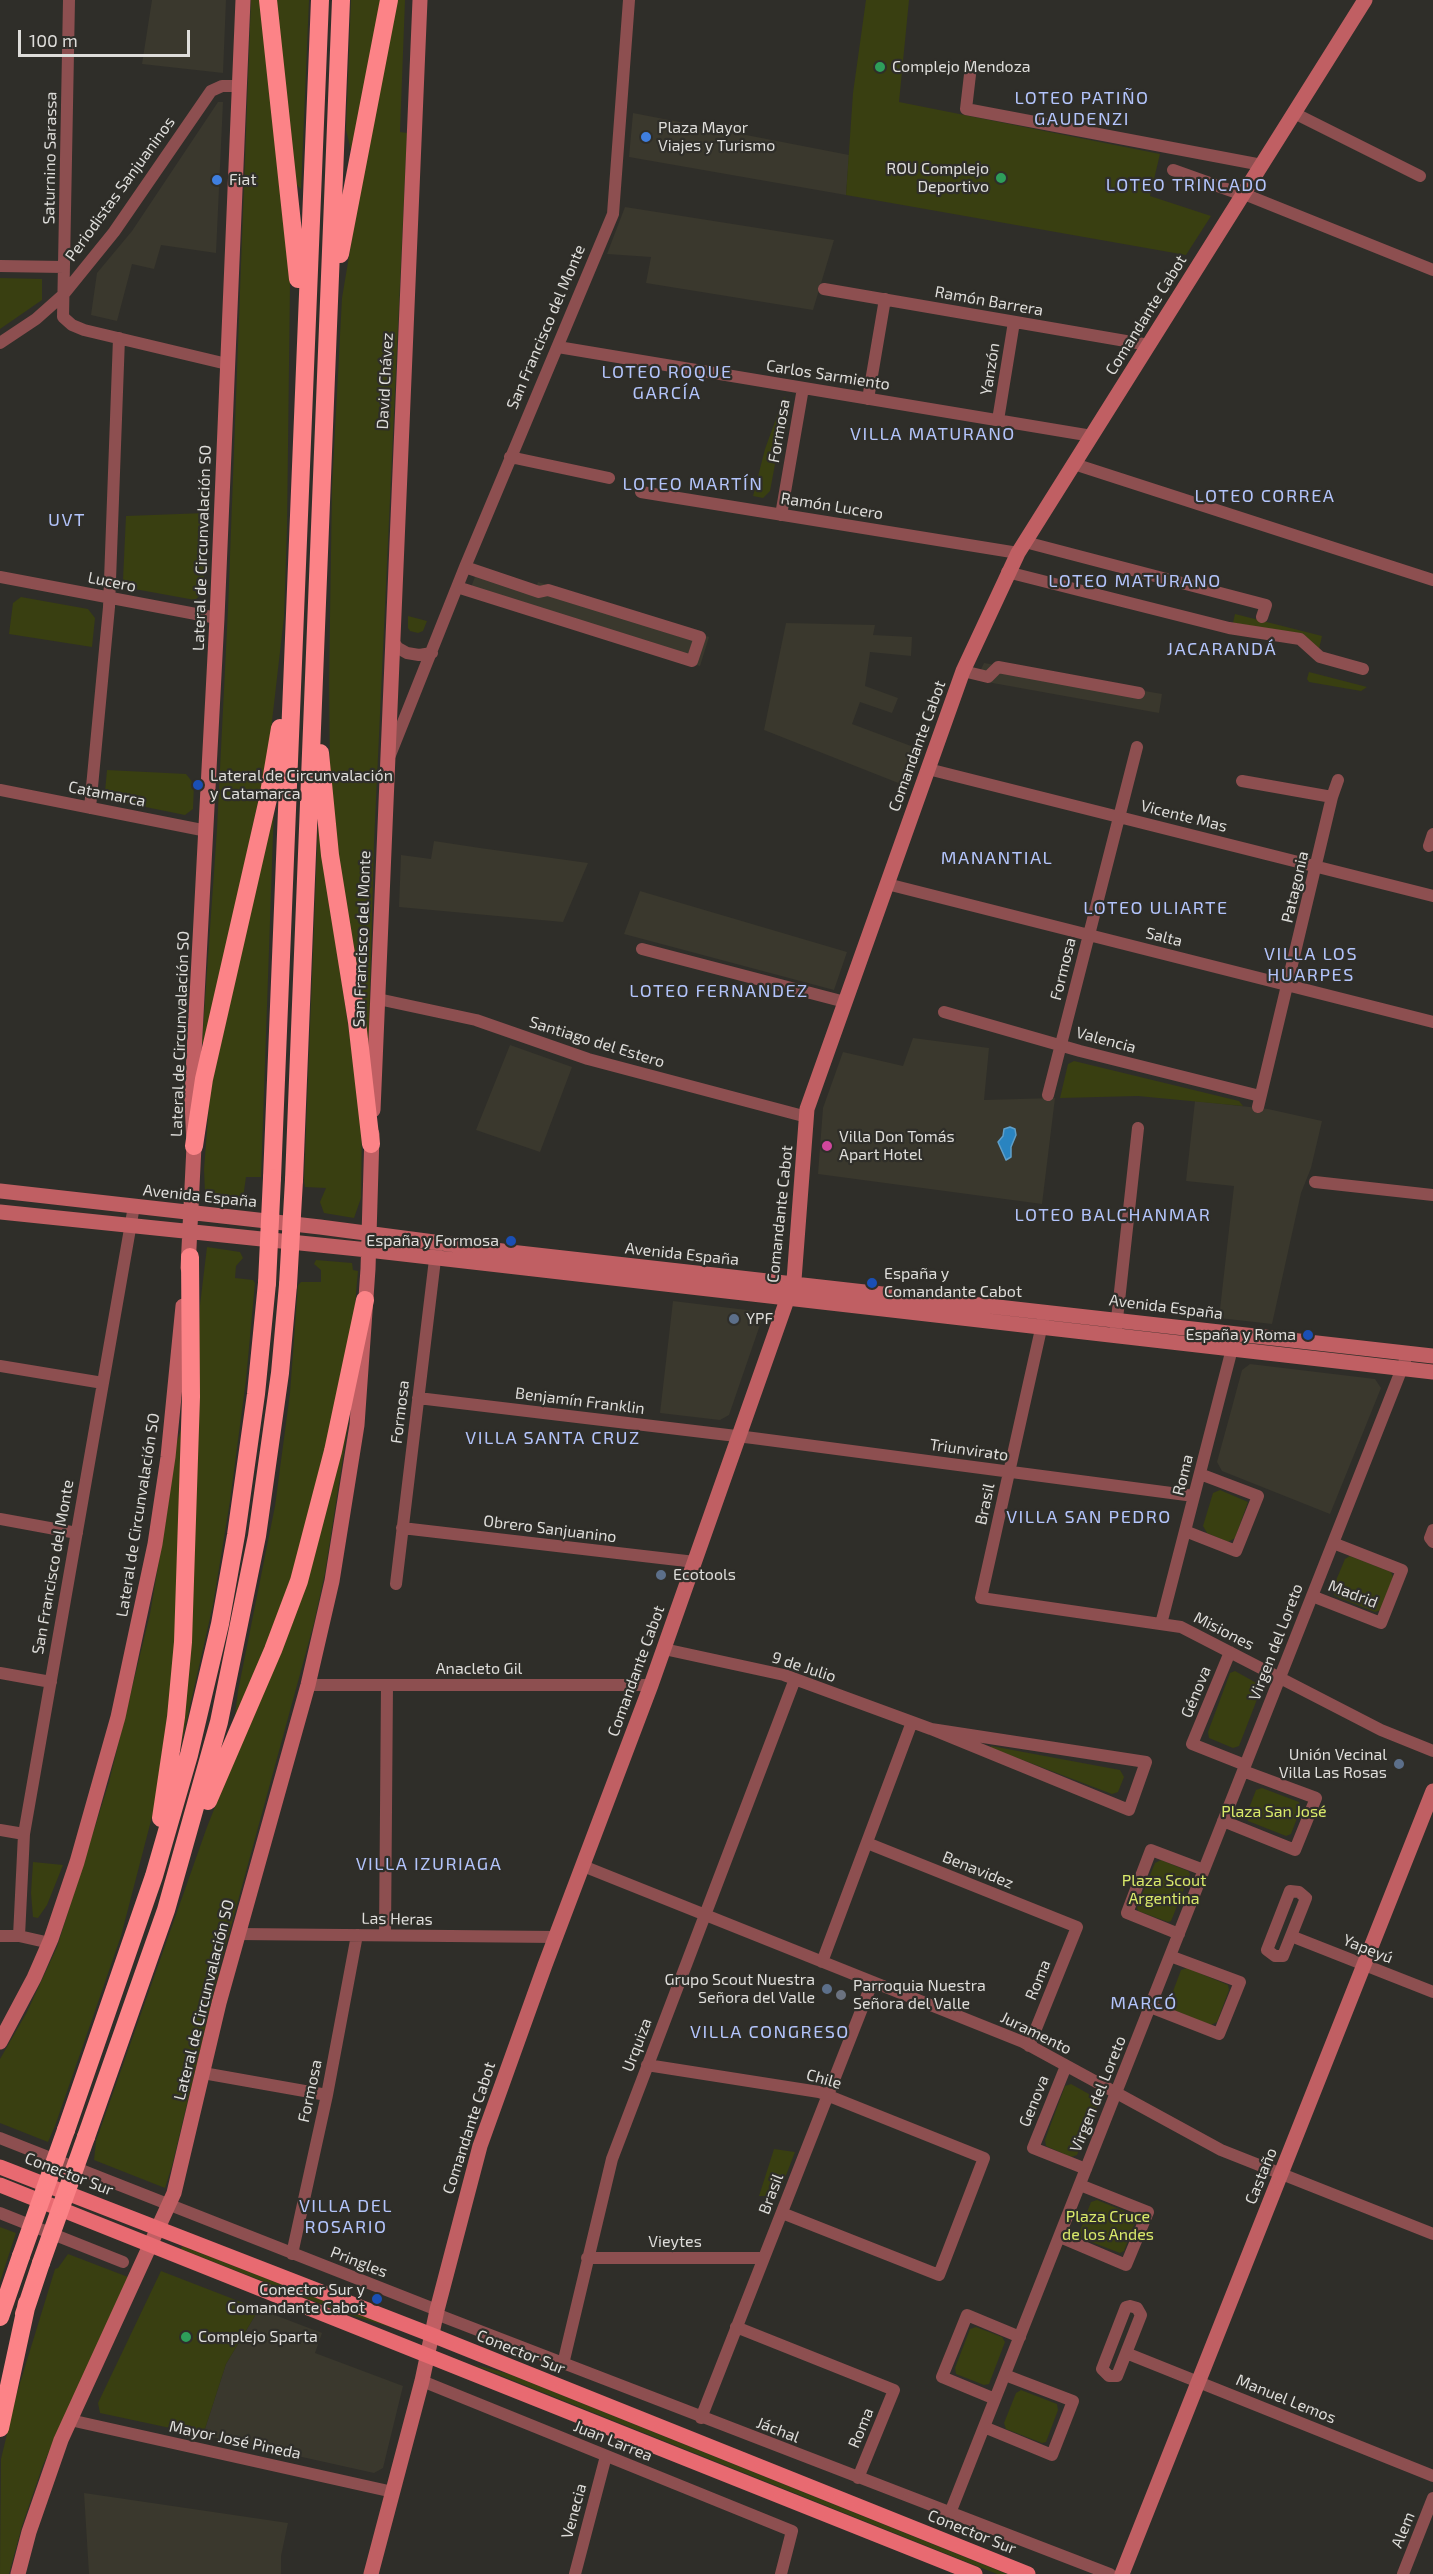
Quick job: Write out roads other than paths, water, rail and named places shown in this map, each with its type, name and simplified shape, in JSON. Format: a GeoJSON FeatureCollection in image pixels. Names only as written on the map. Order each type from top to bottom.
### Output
{"type":"FeatureCollection","features":[{"type":"Feature","properties":{"kind":"highway"},"geometry":{"type":"LineString","coordinates":[[268,0],[297,262],[304,368]]}},
{"type":"Feature","properties":{"kind":"highway"},"geometry":{"type":"LineString","coordinates":[[2,2310],[142,1913],[187,1765],[220,1624],[248,1461],[267,1283],[320,0]]}},
{"type":"Feature","properties":{"kind":"highway"},"geometry":{"type":"LineString","coordinates":[[0,2380],[157,1936],[183,1854],[219,1722],[252,1569],[274,1421],[288,1285],[294,1180],[341,0]]}},
{"type":"Feature","properties":{"kind":"highway"},"geometry":{"type":"LineString","coordinates":[[326,351],[346,218],[389,0]]}},
{"type":"Feature","properties":{"kind":"highway"},"geometry":{"type":"LineString","coordinates":[[194,1146],[206,1071],[268,798],[280,731],[294,625]]}},
{"type":"Feature","properties":{"kind":"highway"},"geometry":{"type":"LineString","coordinates":[[314,667],[329,843],[357,1022],[371,1144]]}},
{"type":"Feature","properties":{"kind":"highway"},"geometry":{"type":"LineString","coordinates":[[142,1913],[167,1783],[181,1671],[190,1397],[190,1257]]}},
{"type":"Feature","properties":{"kind":"highway"},"geometry":{"type":"LineString","coordinates":[[183,1854],[236,1736],[294,1596],[333,1451],[365,1300]]}},
{"type":"Feature","properties":{"kind":"highway"},"geometry":{"type":"LineString","coordinates":[[0,2428],[27,2303]]}},
{"type":"Feature","properties":{"kind":"main road","name":"Conector Sur"},"geometry":{"type":"LineString","coordinates":[[0,2167],[432,2335],[1028,2574]]}},
{"type":"Feature","properties":{"kind":"main road"},"geometry":{"type":"LineString","coordinates":[[0,2185],[975,2574]]}},
{"type":"Feature","properties":{"kind":"street","name":"Saturnino Sarassa"},"geometry":{"type":"LineString","coordinates":[[69,0],[63,317],[78,328],[119,338]]}},
{"type":"Feature","properties":{"kind":"street","name":"Lateral de Circunvalación SO"},"geometry":{"type":"LineString","coordinates":[[0,2042],[50,1942],[112,1742],[143,1606],[165,1478],[190,1257],[194,1146],[193,1077],[217,618],[243,0]]}},
{"type":"Feature","properties":{"kind":"street","name":"David Chávez"},"geometry":{"type":"LineString","coordinates":[[387,763],[420,0]]}},
{"type":"Feature","properties":{"kind":"street","name":"San Francisco del Monte"},"geometry":{"type":"LineString","coordinates":[[368,1242],[387,763],[510,457],[613,214],[629,0]]}},
{"type":"Feature","properties":{"kind":"street","name":"Comandante Cabot"},"geometry":{"type":"LineString","coordinates":[[372,2574],[422,2381],[436,2312],[480,2146],[651,1685],[790,1292],[807,1109],[963,671],[1007,572],[1021,548],[1365,0]]}},
{"type":"Feature","properties":{"kind":"street"},"geometry":{"type":"LineString","coordinates":[[971,66],[966,109],[1262,165]]}},
{"type":"Feature","properties":{"kind":"street","name":"Periodistas Sanjuaninos"},"geometry":{"type":"LineString","coordinates":[[0,343],[36,319],[63,295],[122,220],[206,96],[222,86],[239,86]]}},
{"type":"Feature","properties":{"kind":"street"},"geometry":{"type":"LineString","coordinates":[[1294,113],[1420,176]]}},
{"type":"Feature","properties":{"kind":"street"},"geometry":{"type":"LineString","coordinates":[[1173,170],[1243,194],[1433,270]]}},
{"type":"Feature","properties":{"kind":"street"},"geometry":{"type":"LineString","coordinates":[[0,266],[64,267]]}},
{"type":"Feature","properties":{"kind":"street","name":"Ramón Barrera"},"geometry":{"type":"LineString","coordinates":[[824,289],[1149,345]]}},
{"type":"Feature","properties":{"kind":"street"},"geometry":{"type":"LineString","coordinates":[[868,399],[885,299]]}},
{"type":"Feature","properties":{"kind":"street","name":"Yanzón"},"geometry":{"type":"LineString","coordinates":[[998,420],[1014,322]]}},
{"type":"Feature","properties":{"kind":"street"},"geometry":{"type":"LineString","coordinates":[[90,808],[109,598],[119,338],[227,364]]}},
{"type":"Feature","properties":{"kind":"street","name":"Carlos Sarmiento"},"geometry":{"type":"LineString","coordinates":[[558,347],[1092,436]]}},
{"type":"Feature","properties":{"kind":"street","name":"Formosa"},"geometry":{"type":"LineString","coordinates":[[781,515],[803,388]]}},
{"type":"Feature","properties":{"kind":"street"},"geometry":{"type":"LineString","coordinates":[[510,457],[609,478]]}},
{"type":"Feature","properties":{"kind":"street"},"geometry":{"type":"LineString","coordinates":[[1074,464],[1433,580]]}},
{"type":"Feature","properties":{"kind":"street","name":"Ramón Lucero"},"geometry":{"type":"LineString","coordinates":[[641,492],[781,515],[1021,548],[1266,605],[1262,618]]}},
{"type":"Feature","properties":{"kind":"street"},"geometry":{"type":"LineString","coordinates":[[457,587],[692,661],[700,637],[548,590],[539,592],[465,567]]}},
{"type":"Feature","properties":{"kind":"street"},"geometry":{"type":"LineString","coordinates":[[1007,572],[1229,628],[1300,639],[1320,657],[1363,669]]}},
{"type":"Feature","properties":{"kind":"street","name":"Lucero"},"geometry":{"type":"LineString","coordinates":[[0,582],[109,598],[217,618]]}},
{"type":"Feature","properties":{"kind":"street"},"geometry":{"type":"LineString","coordinates":[[392,640],[407,653],[419,656],[432,653]]}},
{"type":"Feature","properties":{"kind":"street"},"geometry":{"type":"LineString","coordinates":[[963,671],[988,677],[998,667],[1139,693]]}},
{"type":"Feature","properties":{"kind":"street","name":"Formosa"},"geometry":{"type":"LineString","coordinates":[[1048,1095],[1137,747]]}},
{"type":"Feature","properties":{"kind":"street","name":"Vicente Mas"},"geometry":{"type":"LineString","coordinates":[[928,769],[1433,896]]}},
{"type":"Feature","properties":{"kind":"street","name":"Patagonia"},"geometry":{"type":"LineString","coordinates":[[1259,1101],[1338,780]]}},
{"type":"Feature","properties":{"kind":"street"},"geometry":{"type":"LineString","coordinates":[[1242,781],[1332,797]]}},
{"type":"Feature","properties":{"kind":"street","name":"Catamarca"},"geometry":{"type":"LineString","coordinates":[[0,790],[207,831]]}},
{"type":"Feature","properties":{"kind":"street","name":"Salta"},"geometry":{"type":"LineString","coordinates":[[887,884],[1433,1022]]}},
{"type":"Feature","properties":{"kind":"street"},"geometry":{"type":"LineString","coordinates":[[642,949],[845,1002]]}},
{"type":"Feature","properties":{"kind":"street","name":"Santiago del Estero"},"geometry":{"type":"LineString","coordinates":[[378,999],[476,1020],[588,1059],[807,1117]]}},
{"type":"Feature","properties":{"kind":"street","name":"Valencia"},"geometry":{"type":"LineString","coordinates":[[944,1012],[1259,1101]]}},
{"type":"Feature","properties":{"kind":"street"},"geometry":{"type":"LineString","coordinates":[[1115,1335],[1138,1128]]}},
{"type":"Feature","properties":{"kind":"street"},"geometry":{"type":"LineString","coordinates":[[1315,1182],[1433,1195]]}},
{"type":"Feature","properties":{"kind":"street","name":"Avenida España"},"geometry":{"type":"LineString","coordinates":[[0,1191],[191,1213],[368,1242],[790,1292],[1041,1328],[1433,1372]]}},
{"type":"Feature","properties":{"kind":"street","name":"San Francisco del Monte"},"geometry":{"type":"LineString","coordinates":[[19,1936],[24,1834],[134,1206]]}},
{"type":"Feature","properties":{"kind":"street","name":"Avenida España"},"geometry":{"type":"LineString","coordinates":[[0,1212],[191,1231],[368,1242]]}},
{"type":"Feature","properties":{"kind":"street","name":"Lateral de Circunvalación SO"},"geometry":{"type":"LineString","coordinates":[[18,2574],[42,2491],[70,2420],[174,2193],[238,1934],[308,1685],[332,1581],[357,1425],[368,1242]]}},
{"type":"Feature","properties":{"kind":"street","name":"Formosa"},"geometry":{"type":"LineString","coordinates":[[396,1584],[436,1250]]}},
{"type":"Feature","properties":{"kind":"street","name":"Avenida España"},"geometry":{"type":"LineString","coordinates":[[790,1292],[1045,1311],[1433,1356]]}},
{"type":"Feature","properties":{"kind":"street","name":"Brasil"},"geometry":{"type":"LineString","coordinates":[[981,1598],[1045,1311]]}},
{"type":"Feature","properties":{"kind":"street","name":"Roma"},"geometry":{"type":"LineString","coordinates":[[1161,1624],[1236,1333]]}},
{"type":"Feature","properties":{"kind":"street","name":"Virgen del Loreto"},"geometry":{"type":"LineString","coordinates":[[951,2513],[1408,1353]]}},
{"type":"Feature","properties":{"kind":"street"},"geometry":{"type":"LineString","coordinates":[[0,1366],[103,1383]]}},
{"type":"Feature","properties":{"kind":"street","name":"Benjamín Franklin"},"geometry":{"type":"LineString","coordinates":[[418,1398],[739,1436]]}},
{"type":"Feature","properties":{"kind":"street","name":"Triunvirato"},"geometry":{"type":"LineString","coordinates":[[739,1436],[1194,1496]]}},
{"type":"Feature","properties":{"kind":"street"},"geometry":{"type":"LineString","coordinates":[[1185,1532],[1236,1551],[1258,1496],[1200,1474]]}},
{"type":"Feature","properties":{"kind":"street"},"geometry":{"type":"LineString","coordinates":[[0,1519],[77,1533]]}},
{"type":"Feature","properties":{"kind":"street","name":"Obrero Sanjuanino"},"geometry":{"type":"LineString","coordinates":[[402,1528],[695,1562]]}},
{"type":"Feature","properties":{"kind":"street"},"geometry":{"type":"LineString","coordinates":[[1433,1530],[1430,1538],[1433,1542]]}},
{"type":"Feature","properties":{"kind":"street","name":"Madrid"},"geometry":{"type":"LineString","coordinates":[[1312,1596],[1381,1623],[1402,1570],[1333,1543]]}},
{"type":"Feature","properties":{"kind":"street","name":"Misiones"},"geometry":{"type":"LineString","coordinates":[[981,1598],[1181,1627],[1381,1730],[1433,1750]]}},
{"type":"Feature","properties":{"kind":"street","name":"9 de Julio"},"geometry":{"type":"LineString","coordinates":[[664,1649],[795,1679],[912,1722],[931,1730],[1129,1810],[1146,1762],[931,1730]]}},
{"type":"Feature","properties":{"kind":"street","name":"Génova"},"geometry":{"type":"LineString","coordinates":[[1230,1652],[1192,1743],[1244,1768]]}},
{"type":"Feature","properties":{"kind":"street"},"geometry":{"type":"LineString","coordinates":[[0,1673],[51,1682]]}},
{"type":"Feature","properties":{"kind":"street","name":"Urquiza"},"geometry":{"type":"LineString","coordinates":[[563,2364],[612,2159],[795,1679]]}},
{"type":"Feature","properties":{"kind":"street","name":"Anacleto Gil"},"geometry":{"type":"LineString","coordinates":[[308,1685],[651,1685]]}},
{"type":"Feature","properties":{"kind":"street"},"geometry":{"type":"LineString","coordinates":[[385,1935],[387,1685]]}},
{"type":"Feature","properties":{"kind":"street"},"geometry":{"type":"LineString","coordinates":[[822,1962],[912,1722]]}},
{"type":"Feature","properties":{"kind":"street"},"geometry":{"type":"LineString","coordinates":[[1223,1821],[1294,1850],[1316,1798],[1244,1768]]}},
{"type":"Feature","properties":{"kind":"street","name":"Castaño"},"geometry":{"type":"LineString","coordinates":[[1122,2574],[1433,1791]]}},
{"type":"Feature","properties":{"kind":"street"},"geometry":{"type":"LineString","coordinates":[[0,1830],[24,1834]]}},
{"type":"Feature","properties":{"kind":"street","name":"Benavidez"},"geometry":{"type":"LineString","coordinates":[[867,1843],[1077,1927]]}},
{"type":"Feature","properties":{"kind":"street"},"geometry":{"type":"LineString","coordinates":[[1179,1934],[1127,1913],[1151,1850],[1204,1870]]}},
{"type":"Feature","properties":{"kind":"street","name":"Juramento"},"geometry":{"type":"LineString","coordinates":[[583,1866],[1029,2046],[1221,2150],[1433,2235]]}},
{"type":"Feature","properties":{"kind":"street"},"geometry":{"type":"LineString","coordinates":[[1295,1890],[1306,1898],[1291,1936],[1283,1956],[1275,1956],[1267,1950],[1290,1891],[1295,1890]]}},
{"type":"Feature","properties":{"kind":"street","name":"Roma"},"geometry":{"type":"LineString","coordinates":[[1029,2046],[1077,1927]]}},
{"type":"Feature","properties":{"kind":"street","name":"Las Heras"},"geometry":{"type":"LineString","coordinates":[[238,1934],[556,1937]]}},
{"type":"Feature","properties":{"kind":"street","name":"Formosa"},"geometry":{"type":"LineString","coordinates":[[292,2254],[327,2095],[357,1935]]}},
{"type":"Feature","properties":{"kind":"street"},"geometry":{"type":"LineString","coordinates":[[0,1936],[19,1936],[50,1942]]}},
{"type":"Feature","properties":{"kind":"street","name":"Yapeyú"},"geometry":{"type":"LineString","coordinates":[[1291,1936],[1433,1992]]}},
{"type":"Feature","properties":{"kind":"street"},"geometry":{"type":"LineString","coordinates":[[1150,2007],[1219,2034],[1240,1982],[1170,1956]]}},
{"type":"Feature","properties":{"kind":"street","name":"Brasil"},"geometry":{"type":"LineString","coordinates":[[701,2418],[872,1983]]}},
{"type":"Feature","properties":{"kind":"street","name":"Chile"},"geometry":{"type":"LineString","coordinates":[[646,2065],[828,2095],[984,2158],[939,2275],[782,2213]]}},
{"type":"Feature","properties":{"kind":"street","name":"Genova"},"geometry":{"type":"LineString","coordinates":[[1066,2066],[1033,2148],[1086,2169]]}},
{"type":"Feature","properties":{"kind":"street"},"geometry":{"type":"LineString","coordinates":[[203,2073],[327,2095]]}},
{"type":"Feature","properties":{"kind":"street","name":"Pringles"},"geometry":{"type":"LineString","coordinates":[[0,2138],[436,2312]]}},
{"type":"Feature","properties":{"kind":"street"},"geometry":{"type":"LineString","coordinates":[[1060,2236],[1126,2265],[1148,2212],[1080,2185]]}},
{"type":"Feature","properties":{"kind":"street"},"geometry":{"type":"LineString","coordinates":[[0,2213],[123,2262]]}},
{"type":"Feature","properties":{"kind":"street","name":"Vieytes"},"geometry":{"type":"LineString","coordinates":[[587,2258],[764,2258]]}},
{"type":"Feature","properties":{"kind":"street"},"geometry":{"type":"LineString","coordinates":[[1132,2306],[1138,2309],[1141,2315],[1126,2353],[1117,2376],[1109,2376],[1103,2372],[1102,2369],[1126,2307],[1132,2306]]}},
{"type":"Feature","properties":{"kind":"street","name":"Jáchal"},"geometry":{"type":"LineString","coordinates":[[436,2312],[701,2418],[1110,2574]]}},
{"type":"Feature","properties":{"kind":"street"},"geometry":{"type":"LineString","coordinates":[[995,2399],[942,2378],[967,2315],[1020,2337]]}},
{"type":"Feature","properties":{"kind":"street","name":"Roma"},"geometry":{"type":"LineString","coordinates":[[736,2327],[894,2390],[858,2478]]}},
{"type":"Feature","properties":{"kind":"street","name":"Manuel Lemos"},"geometry":{"type":"LineString","coordinates":[[1126,2353],[1433,2476]]}},
{"type":"Feature","properties":{"kind":"street"},"geometry":{"type":"LineString","coordinates":[[984,2427],[1052,2455],[1073,2401],[1005,2375]]}},
{"type":"Feature","properties":{"kind":"street","name":"Juan Larrea"},"geometry":{"type":"LineString","coordinates":[[422,2381],[792,2531],[781,2574]]}},
{"type":"Feature","properties":{"kind":"street","name":"Mayor José Pineda"},"geometry":{"type":"LineString","coordinates":[[70,2420],[393,2492]]}},
{"type":"Feature","properties":{"kind":"street","name":"Venecia"},"geometry":{"type":"LineString","coordinates":[[574,2574],[606,2456]]}},
{"type":"Feature","properties":{"kind":"street","name":"Alem"},"geometry":{"type":"LineString","coordinates":[[1403,2574],[1433,2498]]}},
{"type":"Feature","properties":{"kind":"water"},"geometry":{"type":"Polygon","coordinates":[[[1010,1127],[1015,1129],[1016,1135],[1011,1147],[1011,1157],[1006,1160],[998,1142],[1003,1136],[1004,1129],[1010,1127]]]}},
{"type":"Feature","properties":{"kind":"place","name":"Complejo Mendoza"},"geometry":{"type":"Point","coordinates":[880,67]}},
{"type":"Feature","properties":{"kind":"place","name":"Plaza Mayor Viajes y Turismo"},"geometry":{"type":"Point","coordinates":[646,137]}},
{"type":"Feature","properties":{"kind":"place","name":"ROU Complejo Deportivo"},"geometry":{"type":"Point","coordinates":[1001,178]}},
{"type":"Feature","properties":{"kind":"place","name":"Fiat"},"geometry":{"type":"Point","coordinates":[217,180]}},
{"type":"Feature","properties":{"kind":"place","name":"Lateral de Circunvalación y Catamarca"},"geometry":{"type":"Point","coordinates":[198,785]}},
{"type":"Feature","properties":{"kind":"place","name":"Villa Don Tomás Apart Hotel"},"geometry":{"type":"Point","coordinates":[827,1146]}},
{"type":"Feature","properties":{"kind":"place","name":"España y Formosa"},"geometry":{"type":"Point","coordinates":[511,1241]}},
{"type":"Feature","properties":{"kind":"place","name":"España y Comandante Cabot"},"geometry":{"type":"Point","coordinates":[872,1283]}},
{"type":"Feature","properties":{"kind":"place","name":"YPF"},"geometry":{"type":"Point","coordinates":[734,1319]}},
{"type":"Feature","properties":{"kind":"place","name":"España y Roma"},"geometry":{"type":"Point","coordinates":[1308,1335]}},
{"type":"Feature","properties":{"kind":"place","name":"Ecotools"},"geometry":{"type":"Point","coordinates":[661,1575]}},
{"type":"Feature","properties":{"kind":"place","name":"Unión Vecinal Villa Las Rosas"},"geometry":{"type":"Point","coordinates":[1399,1764]}},
{"type":"Feature","properties":{"kind":"place","name":"Grupo Scout Nuestra Señora del Valle"},"geometry":{"type":"Point","coordinates":[827,1989]}},
{"type":"Feature","properties":{"kind":"place","name":"Parroquia Nuestra Señora del Valle"},"geometry":{"type":"Point","coordinates":[841,1995]}},
{"type":"Feature","properties":{"kind":"place","name":"Conector Sur y Comandante Cabot"},"geometry":{"type":"Point","coordinates":[377,2299]}},
{"type":"Feature","properties":{"kind":"place","name":"Complejo Sparta"},"geometry":{"type":"Point","coordinates":[186,2337]}},
{"type":"Feature","properties":{"kind":"district","name":"LOTEO PATIÑO GAUDENZI"},"geometry":{"type":"Point","coordinates":[1082,108]}},
{"type":"Feature","properties":{"kind":"district","name":"LOTEO TRINCADO"},"geometry":{"type":"Point","coordinates":[1187,185]}},
{"type":"Feature","properties":{"kind":"district","name":"LOTEO ROQUE GARCÍA"},"geometry":{"type":"Point","coordinates":[667,382]}},
{"type":"Feature","properties":{"kind":"district","name":"VILLA MATURANO"},"geometry":{"type":"Point","coordinates":[933,434]}},
{"type":"Feature","properties":{"kind":"district","name":"LOTEO MARTÍN"},"geometry":{"type":"Point","coordinates":[693,484]}},
{"type":"Feature","properties":{"kind":"district","name":"LOTEO CORREA"},"geometry":{"type":"Point","coordinates":[1265,496]}},
{"type":"Feature","properties":{"kind":"district","name":"UVT"},"geometry":{"type":"Point","coordinates":[67,520]}},
{"type":"Feature","properties":{"kind":"district","name":"LOTEO MATURANO"},"geometry":{"type":"Point","coordinates":[1135,581]}},
{"type":"Feature","properties":{"kind":"district","name":"JACARANDÁ"},"geometry":{"type":"Point","coordinates":[1222,649]}},
{"type":"Feature","properties":{"kind":"district","name":"MANANTIAL"},"geometry":{"type":"Point","coordinates":[997,858]}},
{"type":"Feature","properties":{"kind":"district","name":"LOTEO ULIARTE"},"geometry":{"type":"Point","coordinates":[1156,908]}},
{"type":"Feature","properties":{"kind":"district","name":"VILLA LOS HUARPES"},"geometry":{"type":"Point","coordinates":[1311,964]}},
{"type":"Feature","properties":{"kind":"district","name":"LOTEO FERNANDEZ"},"geometry":{"type":"Point","coordinates":[719,991]}},
{"type":"Feature","properties":{"kind":"district","name":"LOTEO BALCHANMAR"},"geometry":{"type":"Point","coordinates":[1113,1215]}},
{"type":"Feature","properties":{"kind":"district","name":"VILLA SANTA CRUZ"},"geometry":{"type":"Point","coordinates":[553,1438]}},
{"type":"Feature","properties":{"kind":"district","name":"VILLA SAN PEDRO"},"geometry":{"type":"Point","coordinates":[1089,1517]}},
{"type":"Feature","properties":{"kind":"district","name":"VILLA IZURIAGA"},"geometry":{"type":"Point","coordinates":[429,1864]}},
{"type":"Feature","properties":{"kind":"district","name":"MARCÓ"},"geometry":{"type":"Point","coordinates":[1144,2003]}},
{"type":"Feature","properties":{"kind":"district","name":"VILLA CONGRESO"},"geometry":{"type":"Point","coordinates":[770,2032]}},
{"type":"Feature","properties":{"kind":"district","name":"VILLA DEL ROSARIO"},"geometry":{"type":"Point","coordinates":[346,2216]}},
{"type":"Feature","properties":{"kind":"park label","name":"Plaza San José"},"geometry":{"type":"Point","coordinates":[1274,1812]}},
{"type":"Feature","properties":{"kind":"park label","name":"Plaza Scout Argentina"},"geometry":{"type":"Point","coordinates":[1164,1890]}},
{"type":"Feature","properties":{"kind":"park label","name":"Plaza Cruce de los Andes"},"geometry":{"type":"Point","coordinates":[1108,2226]}}]}
